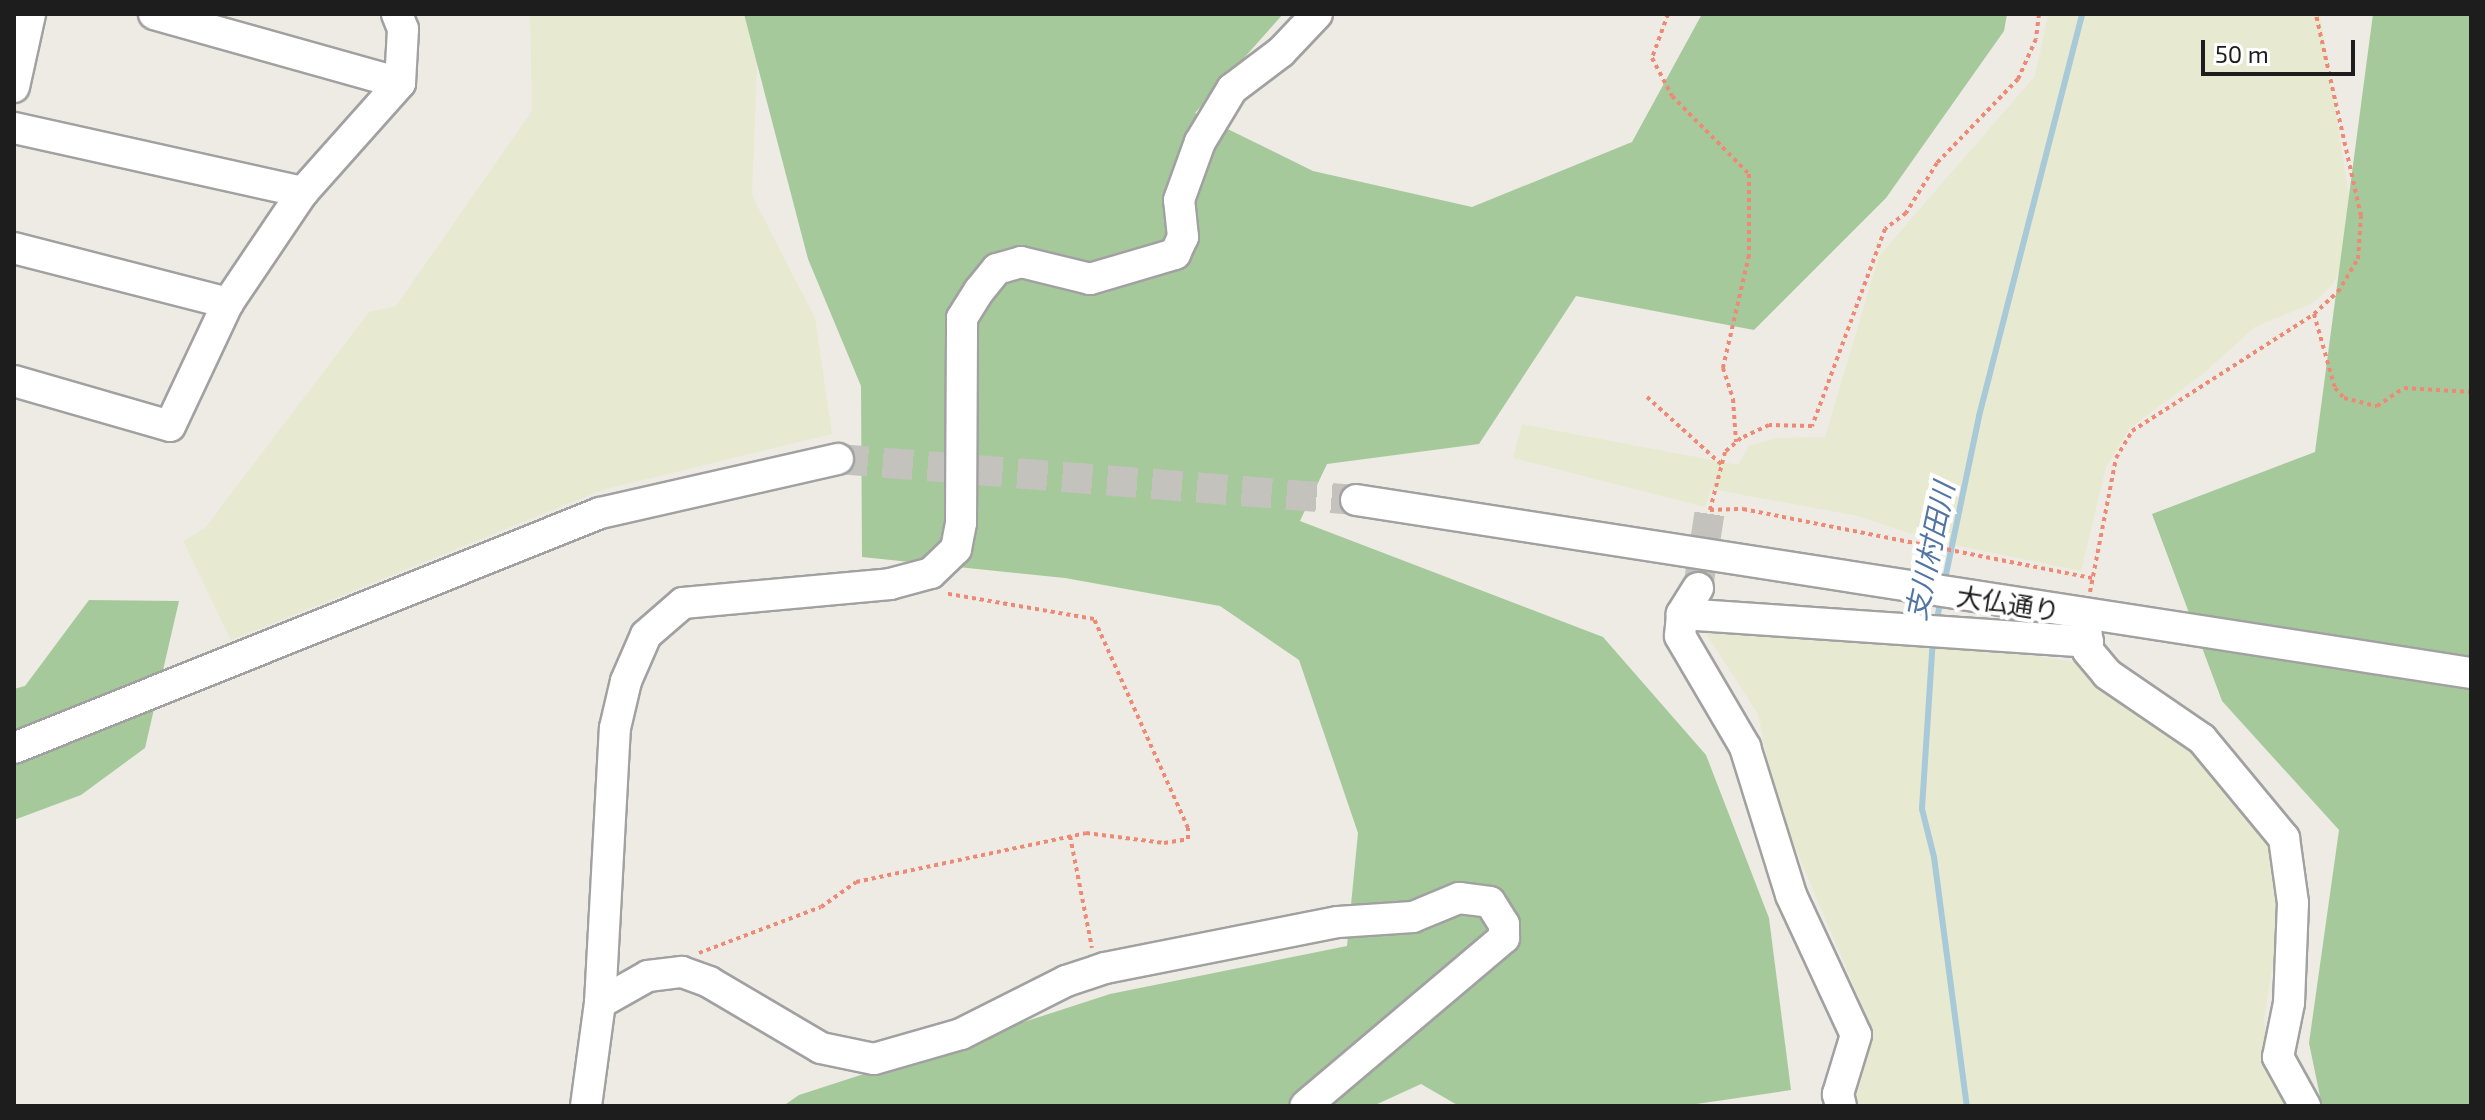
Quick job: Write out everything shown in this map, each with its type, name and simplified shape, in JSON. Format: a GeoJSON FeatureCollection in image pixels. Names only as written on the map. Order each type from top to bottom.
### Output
{"type":"FeatureCollection","features":[{"type":"Feature","properties":{"kind":"street"},"geometry":{"type":"LineString","coordinates":[[14,87],[30,14]]}},
{"type":"Feature","properties":{"kind":"street"},"geometry":{"type":"LineString","coordinates":[[154,14],[400,83]]}},
{"type":"Feature","properties":{"kind":"street"},"geometry":{"type":"LineString","coordinates":[[14,381],[170,426],[228,303],[303,192],[400,83],[403,29],[397,14]]}},
{"type":"Feature","properties":{"kind":"street"},"geometry":{"type":"LineString","coordinates":[[586,1106],[600,1003],[615,728],[626,681],[646,635],[683,603],[890,584],[931,573],[956,549],[961,523],[962,318],[979,291],[997,269],[1021,262],[1090,279],[1175,254],[1183,237],[1179,200],[1200,142],[1232,89],[1281,52],[1317,14]]}},
{"type":"Feature","properties":{"kind":"street"},"geometry":{"type":"LineString","coordinates":[[14,128],[303,192]]}},
{"type":"Feature","properties":{"kind":"street"},"geometry":{"type":"LineString","coordinates":[[14,248],[228,303]]}},
{"type":"Feature","properties":{"kind":"street"},"geometry":{"type":"LineString","coordinates":[[14,748],[86,723],[375,600],[600,513],[838,459]]}},
{"type":"Feature","properties":{"kind":"street","name":"大仏通り"},"geometry":{"type":"LineString","coordinates":[[1356,500],[1979,599],[2086,629],[2471,673]]}},
{"type":"Feature","properties":{"kind":"street"},"geometry":{"type":"LineString","coordinates":[[1698,588],[1682,614],[1680,636],[1745,747],[1791,895],[1856,1035],[1833,1102]]}},
{"type":"Feature","properties":{"kind":"street"},"geometry":{"type":"LineString","coordinates":[[1682,614],[1966,634],[2086,629],[2107,674],[2202,739],[2284,838],[2293,903],[2289,1003],[2278,1057],[2305,1106]]}},
{"type":"Feature","properties":{"kind":"street"},"geometry":{"type":"LineString","coordinates":[[600,1003],[648,976],[672,973],[709,982],[821,1048],[874,1059],[961,1034],[1096,971],[1338,922],[1413,917],[1459,898],[1490,902],[1504,924],[1504,938],[1305,1106]]}},
{"type":"Feature","properties":{"kind":"path"},"geometry":{"type":"LineString","coordinates":[[1668,14],[1655,39],[1652,58],[1658,71],[1672,96],[1749,174],[1749,255],[1723,368],[1733,399],[1736,442]]}},
{"type":"Feature","properties":{"kind":"path"},"geometry":{"type":"LineString","coordinates":[[2039,14],[2036,39],[2018,79],[1937,163],[1906,213],[1885,229],[1812,426],[1769,425],[1736,442],[1725,452],[1710,510],[1743,509],[2092,578]]}},
{"type":"Feature","properties":{"kind":"path"},"geometry":{"type":"LineString","coordinates":[[2086,629],[2092,578],[2116,458],[2132,431],[2168,403],[2314,314],[2338,292],[2358,259],[2361,216],[2316,14]]}},
{"type":"Feature","properties":{"kind":"path"},"geometry":{"type":"LineString","coordinates":[[2314,314],[2335,388],[2344,398],[2377,406],[2404,388],[2471,392]]}},
{"type":"Feature","properties":{"kind":"path"},"geometry":{"type":"LineString","coordinates":[[1647,397],[1722,465]]}},
{"type":"Feature","properties":{"kind":"path"},"geometry":{"type":"LineString","coordinates":[[672,973],[684,960],[719,944],[821,907],[856,882],[1070,836],[1127,835],[1182,844],[1188,839],[1188,828],[1094,619],[1079,612],[935,591]]}},
{"type":"Feature","properties":{"kind":"path"},"geometry":{"type":"LineString","coordinates":[[1070,836],[1096,971]]}},
{"type":"Feature","properties":{"kind":"green space"},"geometry":{"type":"Polygon","coordinates":[[[530,14],[759,14],[752,195],[815,318],[832,434],[602,490],[231,640],[183,541],[205,528],[369,312],[396,306],[532,111],[530,14]]]}},
{"type":"Feature","properties":{"kind":"green space"},"geometry":{"type":"Polygon","coordinates":[[[744,14],[1283,14],[1195,113],[1313,171],[1472,207],[1632,142],[1702,14],[2007,14],[2004,31],[1886,198],[1754,330],[1576,296],[1479,444],[1327,464],[1300,521],[1603,637],[1706,755],[1769,918],[1791,1090],[1683,1106],[1459,1106],[1421,1084],[1373,1106],[783,1106],[799,1095],[1110,994],[1347,946],[1358,833],[1299,660],[1220,606],[1065,578],[862,557],[861,386],[808,259],[744,14]]]}},
{"type":"Feature","properties":{"kind":"green space"},"geometry":{"type":"Polygon","coordinates":[[[2048,14],[2320,14],[2352,214],[2350,249],[2333,284],[2313,303],[2255,327],[2204,373],[2130,428],[2106,467],[2081,571],[1930,540],[1858,516],[1711,489],[1705,507],[1513,458],[1522,424],[1738,465],[1749,446],[1776,438],[1825,437],[1879,256],[2035,76],[2048,14]]]}},
{"type":"Feature","properties":{"kind":"green space"},"geometry":{"type":"Polygon","coordinates":[[[2373,14],[2471,14],[2471,1106],[2322,1106],[2309,1043],[2339,830],[2222,701],[2152,514],[2315,452],[2373,14]]]}},
{"type":"Feature","properties":{"kind":"green space"},"geometry":{"type":"Polygon","coordinates":[[[89,600],[179,601],[145,748],[81,795],[14,820],[14,689],[25,686],[89,600]]]}},
{"type":"Feature","properties":{"kind":"green space"},"geometry":{"type":"Polygon","coordinates":[[[1705,632],[1969,646],[2081,663],[2211,762],[2267,835],[2284,890],[2264,1019],[2271,1074],[2292,1106],[1846,1106],[1853,1102],[1866,1015],[1776,802],[1758,714],[1705,632]]]}},
{"type":"Feature","properties":{"kind":"waterway","name":"支川村田川"},"geometry":{"type":"LineString","coordinates":[[1944,584],[1979,416],[2082,14]]}},
{"type":"Feature","properties":{"kind":"waterway","name":"支川村田川"},"geometry":{"type":"LineString","coordinates":[[1936,623],[1941,599]]}},
{"type":"Feature","properties":{"kind":"waterway","name":"支川村田川"},"geometry":{"type":"LineString","coordinates":[[1933,638],[1922,809],[1934,857],[1967,1106]]}},
{"type":"Feature","properties":{"kind":"tunnel"},"geometry":{"type":"LineString","coordinates":[[838,459],[1356,500]]}},
{"type":"Feature","properties":{"kind":"tunnel"},"geometry":{"type":"LineString","coordinates":[[1698,588],[1710,510]]}}]}
